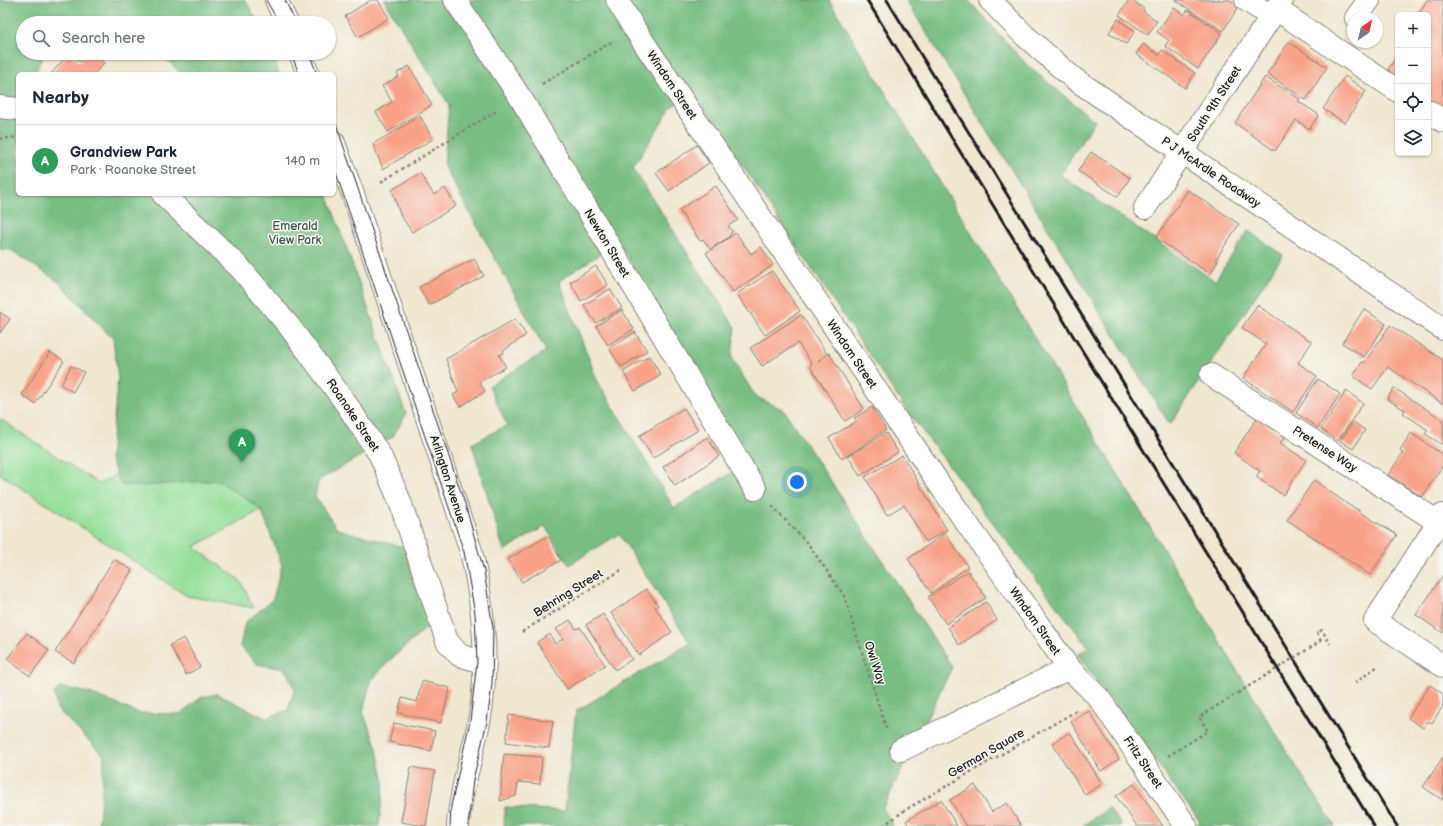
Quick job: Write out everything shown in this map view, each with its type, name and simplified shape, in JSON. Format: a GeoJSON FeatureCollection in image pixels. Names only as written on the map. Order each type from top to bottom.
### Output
{"type":"FeatureCollection","features":[{"type":"Feature","properties":{"kind":"street"},"geometry":{"type":"LineString","coordinates":[[276,0],[284,16]]}},
{"type":"Feature","properties":{"kind":"street","name":"Newton Street"},"geometry":{"type":"LineString","coordinates":[[455,0],[520,97],[755,488]]}},
{"type":"Feature","properties":{"kind":"street","name":"Windom Street"},"geometry":{"type":"LineString","coordinates":[[617,0],[634,28],[942,488],[1069,668],[1099,698]]}},
{"type":"Feature","properties":{"kind":"street","name":"P J McArdle Roadway"},"geometry":{"type":"LineString","coordinates":[[990,0],[1024,35],[1073,78],[1182,154],[1443,329]]}},
{"type":"Feature","properties":{"kind":"street"},"geometry":{"type":"LineString","coordinates":[[1246,0],[1276,8],[1395,89]]}},
{"type":"Feature","properties":{"kind":"street"},"geometry":{"type":"LineString","coordinates":[[1360,12],[1368,0]]}},
{"type":"Feature","properties":{"kind":"street","name":"South 9th Street"},"geometry":{"type":"LineString","coordinates":[[1145,208],[1182,154],[1276,8]]}},
{"type":"Feature","properties":{"kind":"street"},"geometry":{"type":"LineString","coordinates":[[303,60],[307,72]]}},
{"type":"Feature","properties":{"kind":"street"},"geometry":{"type":"LineString","coordinates":[[0,106],[16,109]]}},
{"type":"Feature","properties":{"kind":"street"},"geometry":{"type":"LineString","coordinates":[[1431,113],[1443,122]]}},
{"type":"Feature","properties":{"kind":"street","name":"Arlington Avenue"},"geometry":{"type":"LineString","coordinates":[[336,148],[354,197],[471,551],[484,615],[485,663],[479,721],[459,808],[458,826]]}},
{"type":"Feature","properties":{"kind":"street","name":"Roanoke Street"},"geometry":{"type":"LineString","coordinates":[[165,196],[240,268],[289,326],[345,402],[380,455],[399,499],[447,641],[459,655],[485,663]]}},
{"type":"Feature","properties":{"kind":"street","name":"Pretense Way"},"geometry":{"type":"LineString","coordinates":[[1211,375],[1441,519]]}},
{"type":"Feature","properties":{"kind":"street"},"geometry":{"type":"LineString","coordinates":[[1441,519],[1375,621],[1443,666]]}},
{"type":"Feature","properties":{"kind":"street"},"geometry":{"type":"LineString","coordinates":[[895,743],[1069,668]]}},
{"type":"Feature","properties":{"kind":"street","name":"Fritz Street"},"geometry":{"type":"LineString","coordinates":[[1099,698],[1186,826]]}},
{"type":"Feature","properties":{"kind":"path"},"geometry":{"type":"LineString","coordinates":[[0,139],[16,137]]}},
{"type":"Feature","properties":{"kind":"path","name":"Owl Way"},"geometry":{"type":"LineString","coordinates":[[755,488],[809,544],[844,596],[895,743]]}},
{"type":"Feature","properties":{"kind":"path","name":"Behring Street"},"geometry":{"type":"LineString","coordinates":[[522,632],[624,569]]}},
{"type":"Feature","properties":{"kind":"path"},"geometry":{"type":"LineString","coordinates":[[1321,641],[1317,634],[1322,630]]}},
{"type":"Feature","properties":{"kind":"path"},"geometry":{"type":"LineString","coordinates":[[1147,768],[1208,732],[1199,717],[1327,638],[1322,630]]}},
{"type":"Feature","properties":{"kind":"path"},"geometry":{"type":"LineString","coordinates":[[1322,630],[1330,644]]}},
{"type":"Feature","properties":{"kind":"path"},"geometry":{"type":"LineString","coordinates":[[1355,683],[1378,666]]}},
{"type":"Feature","properties":{"kind":"path","name":"German Square"},"geometry":{"type":"LineString","coordinates":[[883,826],[905,810],[1099,698]]}},
{"type":"Feature","properties":{"kind":"green space","name":"Emerald View Park"},"geometry":{"type":"Polygon","coordinates":[[[0,0],[245,0],[255,16],[16,16],[16,60],[41,60],[37,72],[16,72],[16,196],[328,196],[406,414],[393,437],[319,480],[315,496],[337,529],[404,547],[430,625],[392,658],[370,682],[363,712],[376,745],[384,782],[379,826],[98,826],[102,794],[104,756],[57,709],[54,693],[60,687],[90,693],[138,713],[180,714],[202,697],[217,694],[266,718],[288,710],[295,689],[285,669],[257,664],[240,647],[245,623],[273,599],[282,565],[261,509],[218,480],[141,486],[121,485],[110,458],[118,378],[113,339],[60,283],[11,250],[0,249],[0,0]]]}},
{"type":"Feature","properties":{"kind":"green space"},"geometry":{"type":"Polygon","coordinates":[[[384,0],[829,0],[1287,752],[1335,826],[1195,826],[1200,822],[1077,654],[1089,648],[907,411],[694,93],[671,107],[633,168],[735,327],[732,358],[755,396],[784,410],[952,667],[883,808],[893,826],[504,826],[505,807],[565,811],[576,711],[690,643],[619,534],[569,565],[545,526],[504,551],[472,444],[507,425],[489,386],[546,351],[444,166],[449,105],[384,0]],[[618,242],[559,281],[597,380],[674,508],[750,461],[618,242]]]}},
{"type":"Feature","properties":{"kind":"green space"},"geometry":{"type":"Polygon","coordinates":[[[906,0],[968,0],[1028,66],[1095,121],[1060,175],[1215,281],[1248,231],[1283,255],[1170,425],[906,0]]]}},
{"type":"Feature","properties":{"kind":"green space"},"geometry":{"type":"Polygon","coordinates":[[[167,60],[274,60],[278,72],[179,72],[167,60]]]}},
{"type":"Feature","properties":{"kind":"green space"},"geometry":{"type":"Polygon","coordinates":[[[0,419],[99,484],[188,434],[367,451],[194,547],[240,580],[254,608],[187,596],[0,474],[0,419]]]}},
{"type":"Feature","properties":{"kind":"green space"},"geometry":{"type":"Polygon","coordinates":[[[1109,808],[1122,826],[1082,826],[1109,808]]]}},
{"type":"Feature","properties":{"kind":"building"},"geometry":{"type":"Polygon","coordinates":[[[371,0],[378,0],[389,18],[358,37],[345,16],[371,0]]]}},
{"type":"Feature","properties":{"kind":"building"},"geometry":{"type":"Polygon","coordinates":[[[1129,0],[1132,0],[1144,9],[1143,11],[1157,21],[1148,35],[1119,15],[1129,0]]]}},
{"type":"Feature","properties":{"kind":"building"},"geometry":{"type":"Polygon","coordinates":[[[1175,0],[1230,0],[1239,6],[1223,31],[1175,0]]]}},
{"type":"Feature","properties":{"kind":"building"},"geometry":{"type":"Polygon","coordinates":[[[1427,0],[1443,0],[1443,112],[1431,104],[1431,12],[1420,12],[1427,0]]]}},
{"type":"Feature","properties":{"kind":"building"},"geometry":{"type":"Polygon","coordinates":[[[1174,8],[1184,15],[1188,10],[1222,33],[1198,69],[1165,46],[1169,40],[1157,32],[1174,8]]]}},
{"type":"Feature","properties":{"kind":"building"},"geometry":{"type":"Polygon","coordinates":[[[1118,19],[1135,31],[1126,44],[1109,33],[1118,19]]]}},
{"type":"Feature","properties":{"kind":"building"},"geometry":{"type":"Polygon","coordinates":[[[1289,42],[1327,67],[1306,100],[1267,74],[1289,42]]]}},
{"type":"Feature","properties":{"kind":"building"},"geometry":{"type":"Polygon","coordinates":[[[1143,44],[1159,55],[1162,50],[1195,73],[1185,88],[1136,54],[1143,44]]]}},
{"type":"Feature","properties":{"kind":"building"},"geometry":{"type":"Polygon","coordinates":[[[1395,59],[1395,80],[1385,74],[1395,59]]]}},
{"type":"Feature","properties":{"kind":"building"},"geometry":{"type":"Polygon","coordinates":[[[63,60],[78,60],[80,62],[82,60],[100,60],[104,63],[96,72],[53,72],[63,60]]]}},
{"type":"Feature","properties":{"kind":"building"},"geometry":{"type":"Polygon","coordinates":[[[409,66],[432,105],[388,132],[376,112],[392,102],[382,86],[399,76],[397,73],[409,66]]]}},
{"type":"Feature","properties":{"kind":"building"},"geometry":{"type":"Polygon","coordinates":[[[1345,76],[1366,91],[1345,123],[1323,109],[1345,76]]]}},
{"type":"Feature","properties":{"kind":"building"},"geometry":{"type":"Polygon","coordinates":[[[1265,77],[1300,99],[1298,101],[1319,115],[1309,129],[1296,120],[1275,151],[1235,123],[1265,77]]]}},
{"type":"Feature","properties":{"kind":"building"},"geometry":{"type":"Polygon","coordinates":[[[420,116],[433,139],[383,169],[373,144],[420,116]]]}},
{"type":"Feature","properties":{"kind":"building"},"geometry":{"type":"Polygon","coordinates":[[[697,145],[709,163],[669,191],[656,173],[697,145]]]}},
{"type":"Feature","properties":{"kind":"building"},"geometry":{"type":"Polygon","coordinates":[[[1091,152],[1130,178],[1118,197],[1078,171],[1091,152]]]}},
{"type":"Feature","properties":{"kind":"building"},"geometry":{"type":"Polygon","coordinates":[[[420,173],[434,195],[445,188],[456,206],[412,232],[400,214],[392,190],[420,173]]]}},
{"type":"Feature","properties":{"kind":"building"},"geometry":{"type":"Polygon","coordinates":[[[716,186],[738,220],[728,226],[732,231],[729,237],[710,249],[703,239],[700,241],[679,210],[716,186]]]}},
{"type":"Feature","properties":{"kind":"building"},"geometry":{"type":"Polygon","coordinates":[[[1188,190],[1239,224],[1216,259],[1218,261],[1210,274],[1156,238],[1188,190]]]}},
{"type":"Feature","properties":{"kind":"building"},"geometry":{"type":"Polygon","coordinates":[[[736,233],[751,254],[761,247],[773,265],[733,292],[706,253],[736,233]]]}},
{"type":"Feature","properties":{"kind":"building"},"geometry":{"type":"Polygon","coordinates":[[[474,259],[484,276],[429,305],[419,287],[474,259]]]}},
{"type":"Feature","properties":{"kind":"building"},"geometry":{"type":"Polygon","coordinates":[[[596,266],[608,285],[581,301],[570,282],[596,266]]]}},
{"type":"Feature","properties":{"kind":"building"},"geometry":{"type":"Polygon","coordinates":[[[772,271],[800,311],[765,335],[737,294],[772,271]]]}},
{"type":"Feature","properties":{"kind":"building"},"geometry":{"type":"Polygon","coordinates":[[[610,289],[622,308],[596,323],[584,305],[610,289]]]}},
{"type":"Feature","properties":{"kind":"building"},"geometry":{"type":"Polygon","coordinates":[[[1257,305],[1312,342],[1298,363],[1317,376],[1293,412],[1243,378],[1266,344],[1242,328],[1257,305]]]}},
{"type":"Feature","properties":{"kind":"building"},"geometry":{"type":"Polygon","coordinates":[[[1364,309],[1386,324],[1364,357],[1342,343],[1364,309]]]}},
{"type":"Feature","properties":{"kind":"building"},"geometry":{"type":"Polygon","coordinates":[[[622,310],[634,329],[608,345],[596,326],[622,310]]]}},
{"type":"Feature","properties":{"kind":"building"},"geometry":{"type":"Polygon","coordinates":[[[0,312],[10,319],[0,333],[0,312]]]}},
{"type":"Feature","properties":{"kind":"building"},"geometry":{"type":"Polygon","coordinates":[[[801,315],[827,354],[818,361],[829,353],[864,409],[845,421],[810,366],[812,364],[798,343],[762,366],[750,348],[801,315]]]}},
{"type":"Feature","properties":{"kind":"building"},"geometry":{"type":"Polygon","coordinates":[[[515,319],[526,335],[503,351],[504,353],[499,355],[506,367],[479,382],[485,391],[460,407],[453,395],[458,392],[446,359],[515,319]]]}},
{"type":"Feature","properties":{"kind":"building"},"geometry":{"type":"Polygon","coordinates":[[[1390,325],[1443,360],[1443,404],[1388,367],[1372,389],[1353,376],[1362,362],[1364,363],[1390,325]]]}},
{"type":"Feature","properties":{"kind":"building"},"geometry":{"type":"Polygon","coordinates":[[[635,332],[647,351],[621,367],[609,348],[635,332]]]}},
{"type":"Feature","properties":{"kind":"building"},"geometry":{"type":"Polygon","coordinates":[[[50,352],[64,361],[35,404],[22,395],[50,352]]]}},
{"type":"Feature","properties":{"kind":"building"},"geometry":{"type":"Polygon","coordinates":[[[649,356],[661,375],[635,391],[623,372],[649,356]]]}},
{"type":"Feature","properties":{"kind":"building"},"geometry":{"type":"Polygon","coordinates":[[[71,366],[84,372],[73,392],[61,385],[71,366]]]}},
{"type":"Feature","properties":{"kind":"building"},"geometry":{"type":"Polygon","coordinates":[[[1318,379],[1340,394],[1318,428],[1296,413],[1318,379]]]}},
{"type":"Feature","properties":{"kind":"building"},"geometry":{"type":"Polygon","coordinates":[[[1394,388],[1443,420],[1443,445],[1425,434],[1428,430],[1403,413],[1405,410],[1387,399],[1394,388]]]}},
{"type":"Feature","properties":{"kind":"building"},"geometry":{"type":"Polygon","coordinates":[[[1346,391],[1363,403],[1338,441],[1321,429],[1346,391]]]}},
{"type":"Feature","properties":{"kind":"building"},"geometry":{"type":"Polygon","coordinates":[[[872,407],[886,430],[842,459],[829,438],[857,421],[854,418],[872,407]]]}},
{"type":"Feature","properties":{"kind":"building"},"geometry":{"type":"Polygon","coordinates":[[[684,408],[698,430],[653,458],[639,436],[684,408]]]}},
{"type":"Feature","properties":{"kind":"building"},"geometry":{"type":"Polygon","coordinates":[[[1257,418],[1285,437],[1280,443],[1306,460],[1283,495],[1256,477],[1260,471],[1234,453],[1257,418]]]}},
{"type":"Feature","properties":{"kind":"building"},"geometry":{"type":"Polygon","coordinates":[[[1353,422],[1365,430],[1353,449],[1340,441],[1353,422]]]}},
{"type":"Feature","properties":{"kind":"building"},"geometry":{"type":"Polygon","coordinates":[[[886,433],[898,452],[860,476],[848,456],[886,433]]]}},
{"type":"Feature","properties":{"kind":"building"},"geometry":{"type":"Polygon","coordinates":[[[1411,433],[1443,455],[1443,465],[1422,497],[1388,475],[1403,453],[1400,450],[1411,433]]]}},
{"type":"Feature","properties":{"kind":"building"},"geometry":{"type":"Polygon","coordinates":[[[707,437],[719,456],[675,486],[663,467],[707,437]]]}},
{"type":"Feature","properties":{"kind":"building"},"geometry":{"type":"Polygon","coordinates":[[[902,455],[947,530],[926,542],[904,505],[887,515],[865,477],[902,455]]]}},
{"type":"Feature","properties":{"kind":"building"},"geometry":{"type":"Polygon","coordinates":[[[1314,480],[1350,506],[1359,510],[1358,511],[1397,535],[1370,575],[1287,520],[1314,480]]]}},
{"type":"Feature","properties":{"kind":"building"},"geometry":{"type":"Polygon","coordinates":[[[945,533],[968,567],[931,593],[908,559],[945,533]]]}},
{"type":"Feature","properties":{"kind":"building"},"geometry":{"type":"Polygon","coordinates":[[[548,536],[561,560],[522,582],[508,559],[548,536]]]}},
{"type":"Feature","properties":{"kind":"building"},"geometry":{"type":"Polygon","coordinates":[[[114,559],[132,570],[74,663],[55,652],[114,559]]]}},
{"type":"Feature","properties":{"kind":"building"},"geometry":{"type":"Polygon","coordinates":[[[968,571],[986,598],[946,624],[928,597],[968,571]]]}},
{"type":"Feature","properties":{"kind":"building"},"geometry":{"type":"Polygon","coordinates":[[[1443,575],[1443,633],[1416,615],[1443,575]]]}},
{"type":"Feature","properties":{"kind":"building"},"geometry":{"type":"Polygon","coordinates":[[[646,589],[658,605],[655,607],[672,632],[639,655],[611,613],[646,589]]]}},
{"type":"Feature","properties":{"kind":"building"},"geometry":{"type":"Polygon","coordinates":[[[986,602],[997,620],[959,645],[948,627],[986,602]]]}},
{"type":"Feature","properties":{"kind":"building"},"geometry":{"type":"Polygon","coordinates":[[[603,614],[632,659],[615,670],[586,625],[603,614]]]}},
{"type":"Feature","properties":{"kind":"building"},"geometry":{"type":"Polygon","coordinates":[[[570,620],[576,629],[580,627],[605,665],[567,689],[537,642],[550,634],[555,644],[563,639],[556,629],[570,620]]]}},
{"type":"Feature","properties":{"kind":"building"},"geometry":{"type":"Polygon","coordinates":[[[27,633],[49,650],[30,676],[7,659],[27,633]]]}},
{"type":"Feature","properties":{"kind":"building"},"geometry":{"type":"Polygon","coordinates":[[[184,638],[200,667],[186,675],[170,645],[184,638]]]}},
{"type":"Feature","properties":{"kind":"building"},"geometry":{"type":"Polygon","coordinates":[[[422,681],[450,688],[441,723],[398,713],[402,698],[417,702],[422,681]]]}},
{"type":"Feature","properties":{"kind":"building"},"geometry":{"type":"Polygon","coordinates":[[[1430,685],[1443,694],[1443,706],[1432,723],[1428,721],[1423,728],[1408,718],[1430,685]]]}},
{"type":"Feature","properties":{"kind":"building"},"geometry":{"type":"Polygon","coordinates":[[[1089,711],[1119,759],[1101,771],[1071,722],[1089,711]]]}},
{"type":"Feature","properties":{"kind":"building"},"geometry":{"type":"Polygon","coordinates":[[[509,715],[553,721],[549,748],[506,742],[509,715]]]}},
{"type":"Feature","properties":{"kind":"building"},"geometry":{"type":"Polygon","coordinates":[[[394,723],[435,731],[431,751],[389,742],[394,723]]]}},
{"type":"Feature","properties":{"kind":"building"},"geometry":{"type":"Polygon","coordinates":[[[1070,732],[1102,784],[1085,795],[1052,743],[1070,732]]]}},
{"type":"Feature","properties":{"kind":"building"},"geometry":{"type":"Polygon","coordinates":[[[504,754],[542,757],[540,784],[518,782],[516,796],[500,801],[504,754]]]}},
{"type":"Feature","properties":{"kind":"building"},"geometry":{"type":"Polygon","coordinates":[[[1443,757],[1443,800],[1423,787],[1443,757]]]}},
{"type":"Feature","properties":{"kind":"building"},"geometry":{"type":"Polygon","coordinates":[[[411,767],[435,771],[426,826],[401,822],[411,767]]]}},
{"type":"Feature","properties":{"kind":"building"},"geometry":{"type":"Polygon","coordinates":[[[1134,784],[1163,826],[1137,826],[1116,796],[1134,784]]]}},
{"type":"Feature","properties":{"kind":"building"},"geometry":{"type":"Polygon","coordinates":[[[975,785],[992,812],[1007,803],[1021,826],[966,826],[950,800],[975,785]]]}},
{"type":"Feature","properties":{"kind":"building"},"geometry":{"type":"Polygon","coordinates":[[[941,800],[957,826],[909,826],[906,821],[941,800]]]}},
{"type":"Feature","properties":{"kind":"tram line"},"geometry":{"type":"LineString","coordinates":[[266,0],[275,16]]}},
{"type":"Feature","properties":{"kind":"tram line"},"geometry":{"type":"LineString","coordinates":[[285,0],[293,16]]}},
{"type":"Feature","properties":{"kind":"tram line"},"geometry":{"type":"LineString","coordinates":[[294,60],[298,72]]}},
{"type":"Feature","properties":{"kind":"tram line"},"geometry":{"type":"LineString","coordinates":[[312,60],[316,72]]}},
{"type":"Feature","properties":{"kind":"tram line"},"geometry":{"type":"LineString","coordinates":[[336,124],[465,504],[484,571],[493,628],[492,684],[487,722],[473,780],[468,826]]}},
{"type":"Feature","properties":{"kind":"tram line"},"geometry":{"type":"LineString","coordinates":[[336,173],[464,552],[475,614],[477,662],[470,721],[451,806],[450,826]]}},
{"type":"Feature","properties":{"kind":"railway"},"geometry":{"type":"LineString","coordinates":[[867,0],[1374,826]]}},
{"type":"Feature","properties":{"kind":"railway"},"geometry":{"type":"LineString","coordinates":[[887,0],[1397,826]]}},
{"type":"Feature","properties":{"kind":"place","name":"Grandview Park"},"geometry":{"type":"Point","coordinates":[242,462]}}]}
